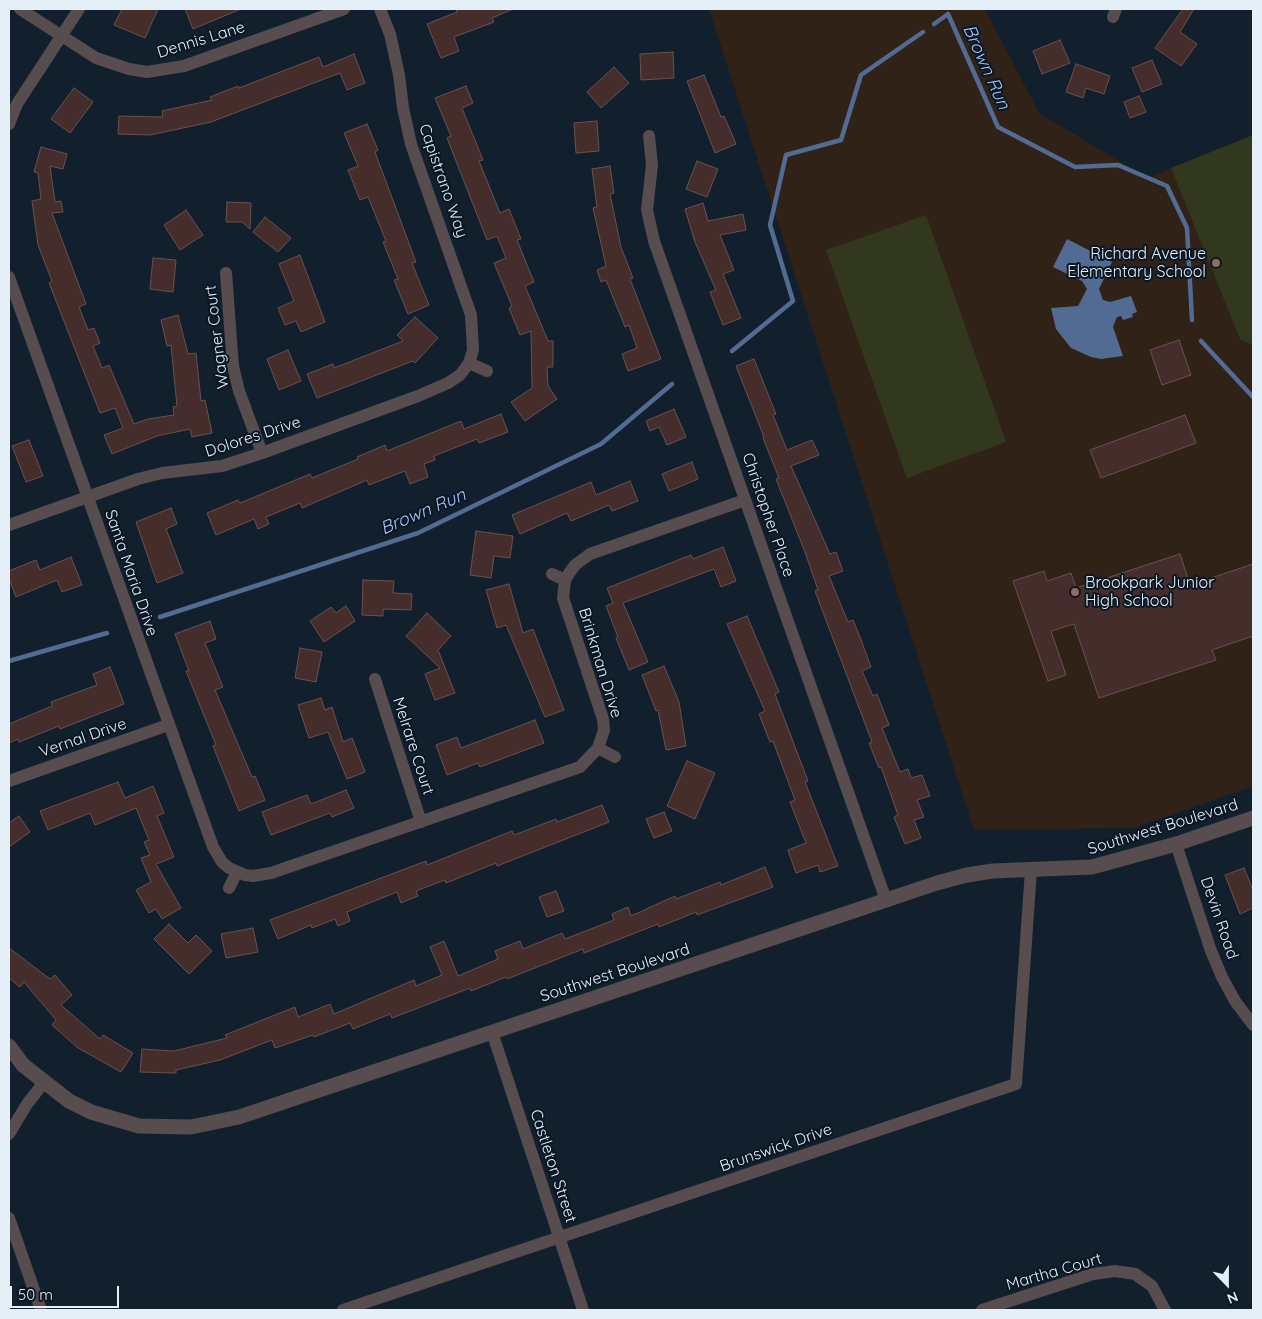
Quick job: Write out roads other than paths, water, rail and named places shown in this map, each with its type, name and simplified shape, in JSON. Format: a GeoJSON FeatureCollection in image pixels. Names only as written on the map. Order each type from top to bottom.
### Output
{"type":"FeatureCollection","features":[{"type":"Feature","properties":{"kind":"street","name":"Dennis Lane"},"geometry":{"type":"LineString","coordinates":[[20,9],[96,58],[120,67],[147,72],[184,66],[344,9]]}},
{"type":"Feature","properties":{"kind":"street"},"geometry":{"type":"LineString","coordinates":[[9,124],[17,104],[79,9]]}},
{"type":"Feature","properties":{"kind":"street","name":"Capistrano Way"},"geometry":{"type":"LineString","coordinates":[[380,9],[390,34],[400,75],[403,108],[411,144],[470,316],[473,350],[469,364]]}},
{"type":"Feature","properties":{"kind":"street","name":"Christopher Place"},"geometry":{"type":"LineString","coordinates":[[649,136],[652,165],[647,210],[650,224],[886,900]]}},
{"type":"Feature","properties":{"kind":"street","name":"Wagner Court"},"geometry":{"type":"LineString","coordinates":[[226,273],[233,366],[239,391],[262,453]]}},
{"type":"Feature","properties":{"kind":"street","name":"Santa Maria Drive"},"geometry":{"type":"LineString","coordinates":[[9,277],[212,847],[222,862],[237,872]]}},
{"type":"Feature","properties":{"kind":"street"},"geometry":{"type":"LineString","coordinates":[[469,364],[487,371]]}},
{"type":"Feature","properties":{"kind":"street","name":"Dolores Drive"},"geometry":{"type":"LineString","coordinates":[[9,526],[87,497],[162,473],[222,466],[262,453],[418,396],[448,383],[469,364]]}},
{"type":"Feature","properties":{"kind":"street"},"geometry":{"type":"LineString","coordinates":[[552,574],[565,580],[575,565],[590,554],[745,500]]}},
{"type":"Feature","properties":{"kind":"street","name":"Brinkman Drive"},"geometry":{"type":"LineString","coordinates":[[565,580],[563,598],[603,719],[604,730],[598,748]]}},
{"type":"Feature","properties":{"kind":"street","name":"Melrare Court"},"geometry":{"type":"LineString","coordinates":[[375,679],[421,822]]}},
{"type":"Feature","properties":{"kind":"street","name":"Vernal Drive"},"geometry":{"type":"LineString","coordinates":[[9,781],[168,725]]}},
{"type":"Feature","properties":{"kind":"street"},"geometry":{"type":"LineString","coordinates":[[229,888],[237,872],[253,876],[271,873],[562,775],[580,767],[598,748],[615,758]]}},
{"type":"Feature","properties":{"kind":"street","name":"Southwest Boulevard"},"geometry":{"type":"LineString","coordinates":[[9,1046],[23,1065],[69,1101],[114,1120],[139,1126],[191,1127],[239,1116],[886,900],[967,875],[993,871],[1092,867],[1176,844],[1253,818]]}},
{"type":"Feature","properties":{"kind":"street","name":"Devin Road"},"geometry":{"type":"LineString","coordinates":[[1176,844],[1211,951],[1235,1001],[1253,1025]]}},
{"type":"Feature","properties":{"kind":"street","name":"Brunswick Drive"},"geometry":{"type":"LineString","coordinates":[[343,1310],[1016,1084],[1031,870]]}},
{"type":"Feature","properties":{"kind":"street","name":"Castleton Street"},"geometry":{"type":"LineString","coordinates":[[492,1032],[583,1310]]}},
{"type":"Feature","properties":{"kind":"street"},"geometry":{"type":"LineString","coordinates":[[9,1134],[27,1104],[45,1081]]}},
{"type":"Feature","properties":{"kind":"street"},"geometry":{"type":"LineString","coordinates":[[9,1218],[41,1310]]}},
{"type":"Feature","properties":{"kind":"street","name":"Martha Court"},"geometry":{"type":"LineString","coordinates":[[982,1310],[1093,1274],[1115,1271],[1135,1274],[1152,1286],[1165,1310]]}},
{"type":"Feature","properties":{"kind":"water"},"geometry":{"type":"Polygon","coordinates":[[[1067,239],[1112,262],[1099,289],[1103,300],[1110,302],[1131,296],[1137,312],[1132,314],[1133,317],[1123,320],[1121,316],[1117,317],[1113,327],[1123,356],[1101,359],[1091,357],[1071,348],[1056,329],[1051,308],[1078,306],[1087,289],[1082,281],[1053,267],[1067,239]]]}},
{"type":"Feature","properties":{"kind":"waterway","name":"Brown Run"},"geometry":{"type":"LineString","coordinates":[[934,24],[948,14],[998,127],[1075,167],[1118,165],[1167,186],[1187,228],[1192,320]]}},
{"type":"Feature","properties":{"kind":"waterway","name":"Brown Run"},"geometry":{"type":"LineString","coordinates":[[732,351],[793,301],[770,225],[786,155],[841,140],[861,75],[923,32]]}},
{"type":"Feature","properties":{"kind":"waterway","name":"Brown Run"},"geometry":{"type":"LineString","coordinates":[[1201,341],[1253,397]]}},
{"type":"Feature","properties":{"kind":"waterway","name":"Brown Run"},"geometry":{"type":"LineString","coordinates":[[160,617],[418,533],[601,444],[672,384]]}},
{"type":"Feature","properties":{"kind":"waterway","name":"Brown Run"},"geometry":{"type":"LineString","coordinates":[[9,661],[107,633]]}},
{"type":"Feature","properties":{"kind":"place","name":"Richard Avenue Elementary School"},"geometry":{"type":"Point","coordinates":[1216,263]}},
{"type":"Feature","properties":{"kind":"place","name":"Brookpark Junior High School"},"geometry":{"type":"Point","coordinates":[1075,592]}}]}
